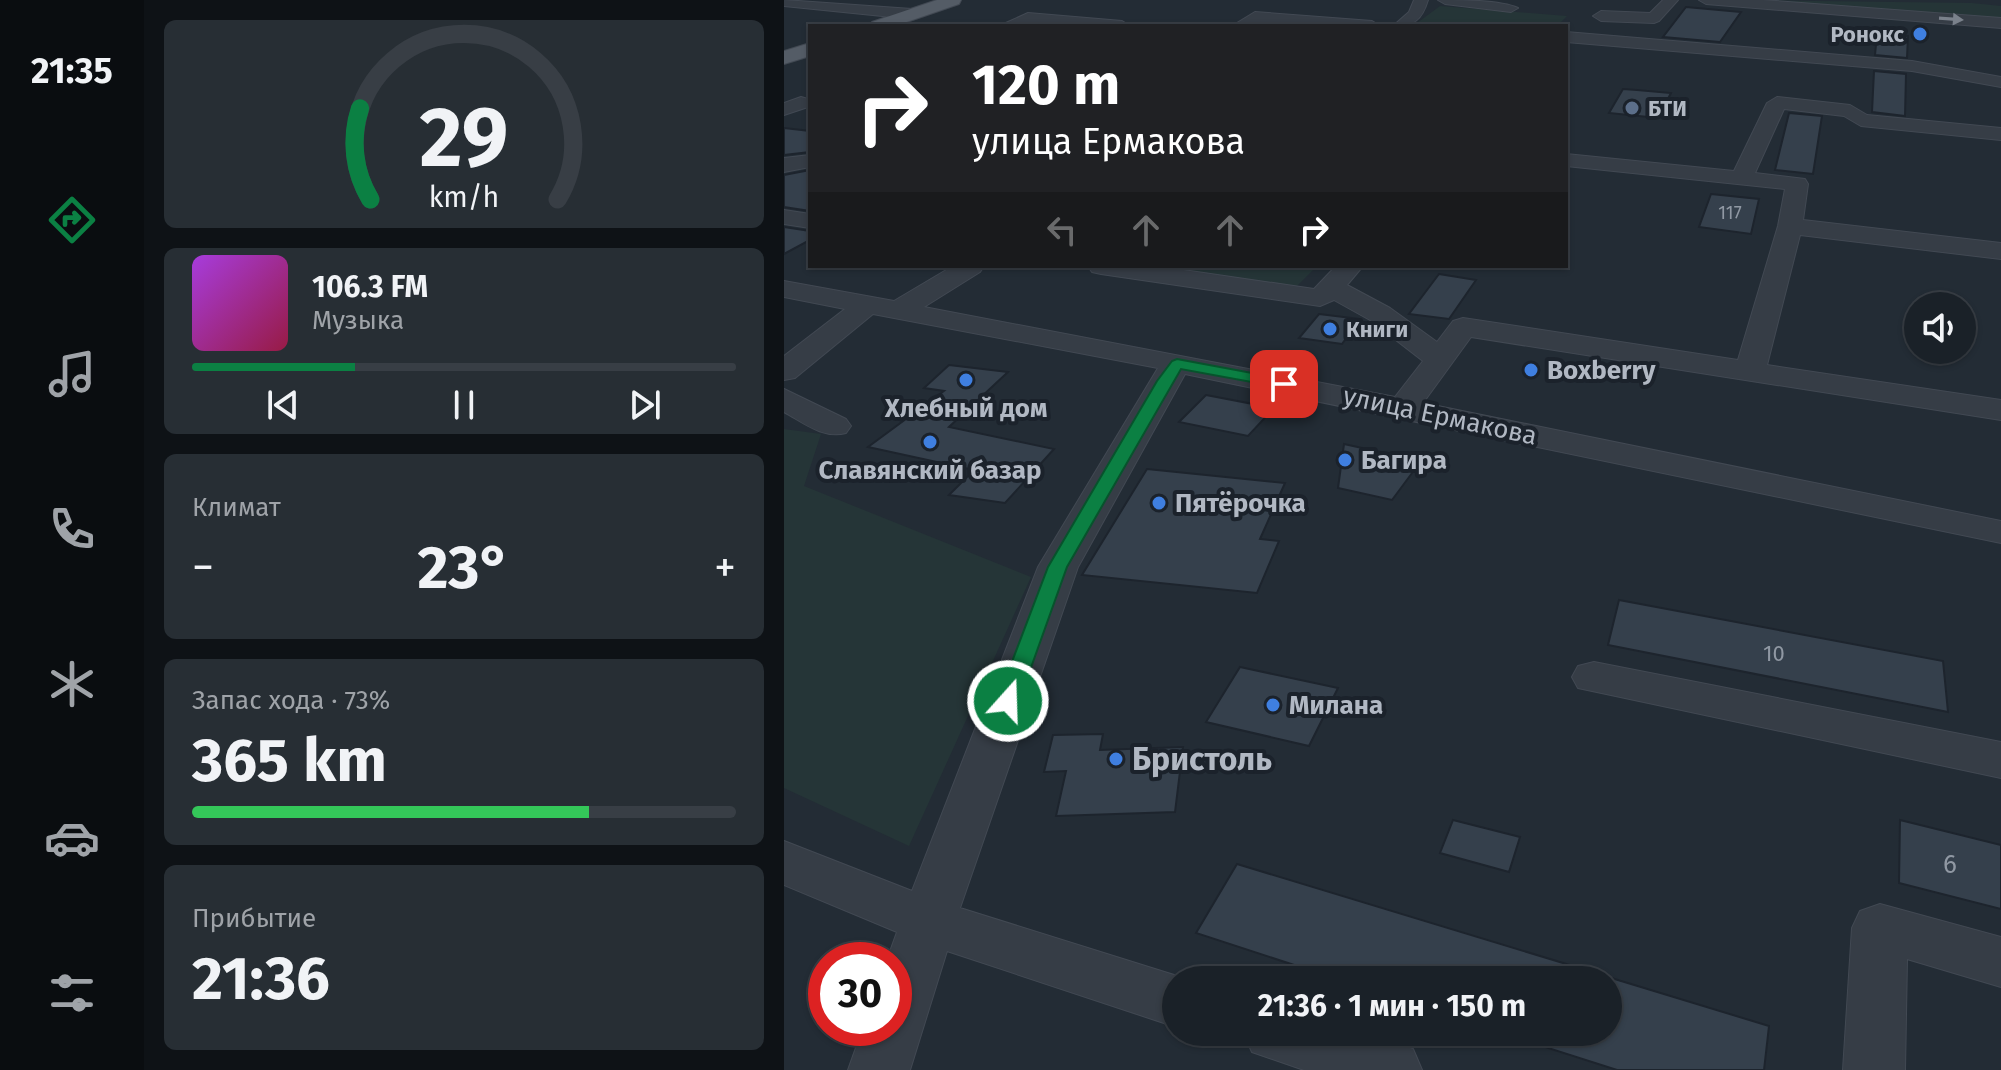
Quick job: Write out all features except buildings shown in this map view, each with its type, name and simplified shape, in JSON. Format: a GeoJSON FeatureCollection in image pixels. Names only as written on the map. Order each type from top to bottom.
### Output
{"type":"FeatureCollection","features":[{"type":"Feature","properties":{"kind":"main road"},"geometry":{"type":"LineString","coordinates":[[884,24],[953,0]]}},
{"type":"Feature","properties":{"kind":"main road"},"geometry":{"type":"LineString","coordinates":[[784,58],[808,50]]}},
{"type":"Feature","properties":{"kind":"street"},"geometry":{"type":"LineString","coordinates":[[1404,24],[1416,14],[1421,0]]}},
{"type":"Feature","properties":{"kind":"street"},"geometry":{"type":"LineString","coordinates":[[1445,0],[1511,8]]}},
{"type":"Feature","properties":{"kind":"street"},"geometry":{"type":"LineString","coordinates":[[1579,20],[1661,19],[1671,0]]}},
{"type":"Feature","properties":{"kind":"street"},"geometry":{"type":"LineString","coordinates":[[1706,0],[2001,23]]}},
{"type":"Feature","properties":{"kind":"street"},"geometry":{"type":"LineString","coordinates":[[784,2],[912,14]]}},
{"type":"Feature","properties":{"kind":"street"},"geometry":{"type":"LineString","coordinates":[[1243,24],[1287,4]]}},
{"type":"Feature","properties":{"kind":"street"},"geometry":{"type":"LineString","coordinates":[[1012,24],[1056,6]]}},
{"type":"Feature","properties":{"kind":"street"},"geometry":{"type":"LineString","coordinates":[[1255,17],[1315,24]]}},
{"type":"Feature","properties":{"kind":"street"},"geometry":{"type":"LineString","coordinates":[[1028,18],[1098,24]]}},
{"type":"Feature","properties":{"kind":"street"},"geometry":{"type":"LineString","coordinates":[[1579,20],[1799,57],[1912,66],[2001,82]]}},
{"type":"Feature","properties":{"kind":"street"},"geometry":{"type":"LineString","coordinates":[[1799,57],[1802,45],[1812,40]]}},
{"type":"Feature","properties":{"kind":"street"},"geometry":{"type":"LineString","coordinates":[[1742,178],[1777,103],[1850,111],[1861,120],[2001,134]]}},
{"type":"Feature","properties":{"kind":"street"},"geometry":{"type":"LineString","coordinates":[[1568,160],[1797,184],[1790,226],[1750,371]]}},
{"type":"Feature","properties":{"kind":"street"},"geometry":{"type":"LineString","coordinates":[[784,165],[808,161]]}},
{"type":"Feature","properties":{"kind":"street"},"geometry":{"type":"LineString","coordinates":[[784,217],[808,221]]}},
{"type":"Feature","properties":{"kind":"street"},"geometry":{"type":"LineString","coordinates":[[1790,226],[2001,251]]}},
{"type":"Feature","properties":{"kind":"street"},"geometry":{"type":"LineString","coordinates":[[784,371],[884,307],[967,268]]}},
{"type":"Feature","properties":{"kind":"street"},"geometry":{"type":"LineString","coordinates":[[1115,268],[1320,298],[1340,276],[1380,314],[1440,359]]}},
{"type":"Feature","properties":{"kind":"street","name":"улица Ермакова"},"geometry":{"type":"LineString","coordinates":[[784,289],[1403,408],[2001,532]]}},
{"type":"Feature","properties":{"kind":"street"},"geometry":{"type":"LineString","coordinates":[[1403,408],[1463,327],[2001,410]]}},
{"type":"Feature","properties":{"kind":"street"},"geometry":{"type":"LineString","coordinates":[[912,971],[1058,567],[1164,381],[1177,364]]}},
{"type":"Feature","properties":{"kind":"street"},"geometry":{"type":"LineString","coordinates":[[784,399],[834,426]]}},
{"type":"Feature","properties":{"kind":"street"},"geometry":{"type":"LineString","coordinates":[[1594,677],[2001,760]]}},
{"type":"Feature","properties":{"kind":"street"},"geometry":{"type":"LineString","coordinates":[[784,862],[928,921],[1162,996]]}},
{"type":"Feature","properties":{"kind":"street"},"geometry":{"type":"LineString","coordinates":[[1874,1070],[1880,928],[2001,962]]}},
{"type":"Feature","properties":{"kind":"street"},"geometry":{"type":"LineString","coordinates":[[879,1070],[887,1046]]}},
{"type":"Feature","properties":{"kind":"street"},"geometry":{"type":"LineString","coordinates":[[1316,1046],[1391,1070]]}},
{"type":"Feature","properties":{"kind":"shaded area"},"geometry":{"type":"Polygon","coordinates":[[[1738,0],[1972,3],[2001,6],[2001,19],[1738,0]]]}},
{"type":"Feature","properties":{"kind":"shaded area"},"geometry":{"type":"Polygon","coordinates":[[[1440,6],[1567,16],[1559,24],[1416,24],[1440,6]]]}},
{"type":"Feature","properties":{"kind":"shaded area"},"geometry":{"type":"Polygon","coordinates":[[[1158,268],[1315,268],[1293,290],[1156,270],[1158,268]]]}},
{"type":"Feature","properties":{"kind":"shaded area"},"geometry":{"type":"Polygon","coordinates":[[[784,429],[821,434],[804,486],[1031,577],[909,846],[784,788],[784,429]]]}},
{"type":"Feature","properties":{"kind":"place","name":"Ронокс"},"geometry":{"type":"Point","coordinates":[1920,34]}},
{"type":"Feature","properties":{"kind":"place","name":"БТИ"},"geometry":{"type":"Point","coordinates":[1632,108]}},
{"type":"Feature","properties":{"kind":"place","name":"Книги"},"geometry":{"type":"Point","coordinates":[1330,329]}},
{"type":"Feature","properties":{"kind":"place","name":"Boxberry"},"geometry":{"type":"Point","coordinates":[1531,370]}},
{"type":"Feature","properties":{"kind":"place","name":"Хлебный дом"},"geometry":{"type":"Point","coordinates":[966,380]}},
{"type":"Feature","properties":{"kind":"place","name":"Славянский базар"},"geometry":{"type":"Point","coordinates":[930,442]}},
{"type":"Feature","properties":{"kind":"place","name":"Багира"},"geometry":{"type":"Point","coordinates":[1345,460]}},
{"type":"Feature","properties":{"kind":"place","name":"Пятёрочка"},"geometry":{"type":"Point","coordinates":[1159,503]}},
{"type":"Feature","properties":{"kind":"place","name":"Милана"},"geometry":{"type":"Point","coordinates":[1273,705]}},
{"type":"Feature","properties":{"kind":"place","name":"Бристоль"},"geometry":{"type":"Point","coordinates":[1116,759]}},
{"type":"Feature","properties":{"kind":"route"},"geometry":{"type":"LineString","coordinates":[[1008,701],[1058,567],[1164,381],[1177,364],[1284,384]]}}]}
